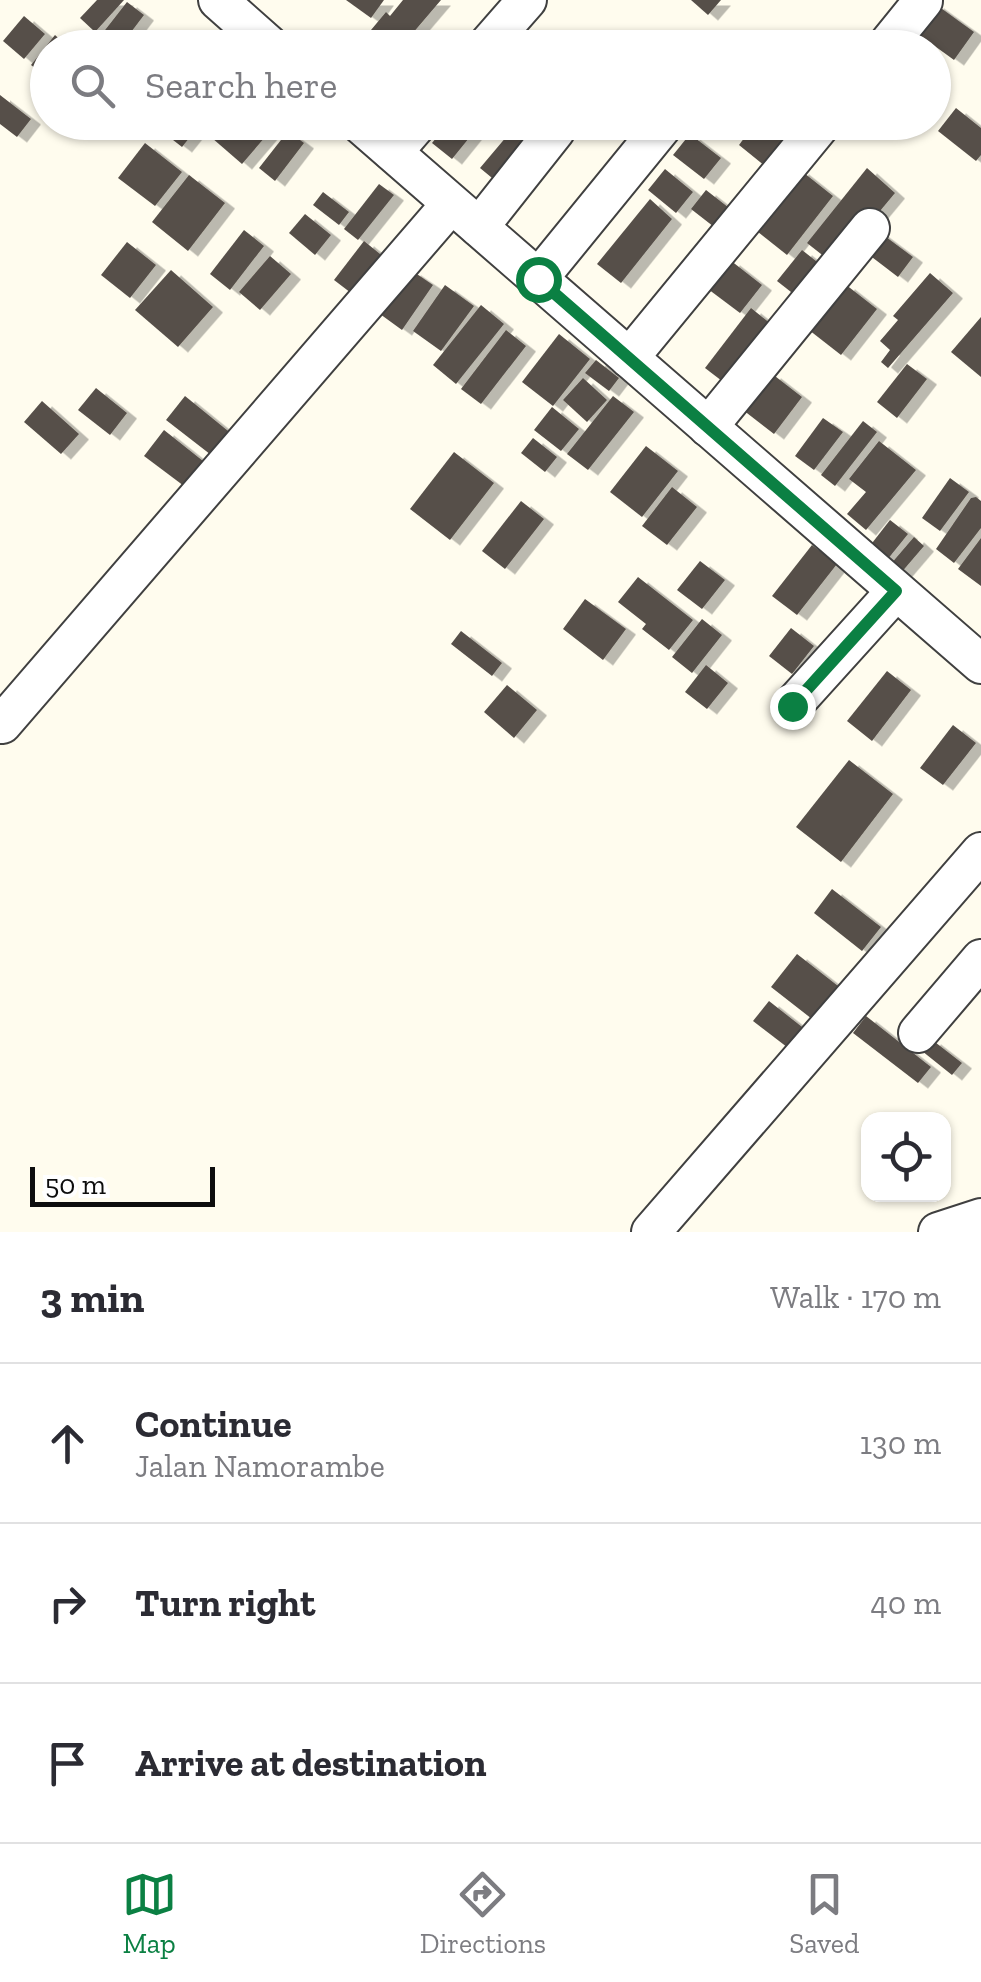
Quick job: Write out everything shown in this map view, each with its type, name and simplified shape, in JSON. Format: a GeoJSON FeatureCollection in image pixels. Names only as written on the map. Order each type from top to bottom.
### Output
{"type":"FeatureCollection","features":[{"type":"Feature","properties":{"kind":"street"},"geometry":{"type":"LineString","coordinates":[[501,30],[527,0]]}},
{"type":"Feature","properties":{"kind":"street"},"geometry":{"type":"LineString","coordinates":[[900,30],[923,1]]}},
{"type":"Feature","properties":{"kind":"street"},"geometry":{"type":"LineString","coordinates":[[226,3],[254,30]]}},
{"type":"Feature","properties":{"kind":"street"},"geometry":{"type":"LineString","coordinates":[[378,140],[896,591],[976,650]]}},
{"type":"Feature","properties":{"kind":"street"},"geometry":{"type":"LineString","coordinates":[[392,152],[403,140]]}},
{"type":"Feature","properties":{"kind":"street"},"geometry":{"type":"LineString","coordinates":[[2,724],[465,216],[545,140]]}},
{"type":"Feature","properties":{"kind":"street"},"geometry":{"type":"LineString","coordinates":[[538,279],[651,140]]}},
{"type":"Feature","properties":{"kind":"street"},"geometry":{"type":"LineString","coordinates":[[629,358],[808,140]]}},
{"type":"Feature","properties":{"kind":"street"},"geometry":{"type":"LineString","coordinates":[[708,427],[870,228]]}},
{"type":"Feature","properties":{"kind":"street"},"geometry":{"type":"LineString","coordinates":[[792,706],[896,591]]}},
{"type":"Feature","properties":{"kind":"street"},"geometry":{"type":"LineString","coordinates":[[651,1232],[981,852]]}},
{"type":"Feature","properties":{"kind":"street"},"geometry":{"type":"LineString","coordinates":[[918,1033],[981,958]]}},
{"type":"Feature","properties":{"kind":"street"},"geometry":{"type":"LineString","coordinates":[[938,1232],[981,1218]]}},
{"type":"Feature","properties":{"kind":"building"},"geometry":{"type":"Polygon","coordinates":[[[97,0],[124,0],[97,30],[80,18],[97,0]]]}},
{"type":"Feature","properties":{"kind":"building"},"geometry":{"type":"Polygon","coordinates":[[[346,0],[384,0],[371,18],[346,0]]]}},
{"type":"Feature","properties":{"kind":"building"},"geometry":{"type":"Polygon","coordinates":[[[403,0],[441,0],[415,30],[371,30],[386,12],[390,16],[403,0]]]}},
{"type":"Feature","properties":{"kind":"building"},"geometry":{"type":"Polygon","coordinates":[[[691,0],[721,0],[708,15],[691,0]]]}},
{"type":"Feature","properties":{"kind":"building"},"geometry":{"type":"Polygon","coordinates":[[[127,2],[144,15],[133,30],[105,30],[127,2]]]}},
{"type":"Feature","properties":{"kind":"building"},"geometry":{"type":"Polygon","coordinates":[[[934,3],[974,32],[954,60],[951,30],[915,30],[934,3]]]}},
{"type":"Feature","properties":{"kind":"building"},"geometry":{"type":"Polygon","coordinates":[[[24,16],[40,30],[30,30],[30,52],[24,59],[3,41],[24,16]]]}},
{"type":"Feature","properties":{"kind":"building"},"geometry":{"type":"Polygon","coordinates":[[[0,95],[30,118],[17,137],[0,124],[0,95]]]}},
{"type":"Feature","properties":{"kind":"building"},"geometry":{"type":"Polygon","coordinates":[[[956,108],[981,128],[981,155],[976,161],[949,140],[951,114],[956,108]]]}},
{"type":"Feature","properties":{"kind":"building"},"geometry":{"type":"Polygon","coordinates":[[[214,140],[263,140],[242,164],[214,140]]]}},
{"type":"Feature","properties":{"kind":"building"},"geometry":{"type":"Polygon","coordinates":[[[281,140],[304,143],[275,181],[259,168],[281,140]]]}},
{"type":"Feature","properties":{"kind":"building"},"geometry":{"type":"Polygon","coordinates":[[[434,140],[467,140],[452,159],[432,143],[434,140]]]}},
{"type":"Feature","properties":{"kind":"building"},"geometry":{"type":"Polygon","coordinates":[[[504,140],[537,140],[503,187],[480,168],[504,140]]]}},
{"type":"Feature","properties":{"kind":"building"},"geometry":{"type":"Polygon","coordinates":[[[685,140],[698,140],[721,158],[704,179],[673,155],[685,140]]]}},
{"type":"Feature","properties":{"kind":"building"},"geometry":{"type":"Polygon","coordinates":[[[743,140],[787,140],[766,167],[739,145],[743,140]]]}},
{"type":"Feature","properties":{"kind":"building"},"geometry":{"type":"Polygon","coordinates":[[[145,143],[182,172],[155,206],[118,178],[145,143]]]}},
{"type":"Feature","properties":{"kind":"building"},"geometry":{"type":"Polygon","coordinates":[[[867,168],[895,193],[835,265],[807,243],[867,168]]]}},
{"type":"Feature","properties":{"kind":"building"},"geometry":{"type":"Polygon","coordinates":[[[665,169],[693,192],[676,213],[648,190],[665,169]]]}},
{"type":"Feature","properties":{"kind":"building"},"geometry":{"type":"Polygon","coordinates":[[[799,169],[833,196],[787,255],[753,228],[799,169]]]}},
{"type":"Feature","properties":{"kind":"building"},"geometry":{"type":"Polygon","coordinates":[[[189,175],[225,203],[188,251],[152,222],[189,175]]]}},
{"type":"Feature","properties":{"kind":"building"},"geometry":{"type":"Polygon","coordinates":[[[379,184],[394,195],[358,240],[344,229],[379,184]]]}},
{"type":"Feature","properties":{"kind":"building"},"geometry":{"type":"Polygon","coordinates":[[[706,190],[733,211],[718,230],[691,209],[706,190]]]}},
{"type":"Feature","properties":{"kind":"building"},"geometry":{"type":"Polygon","coordinates":[[[323,192],[349,212],[339,225],[313,205],[323,192]]]}},
{"type":"Feature","properties":{"kind":"building"},"geometry":{"type":"Polygon","coordinates":[[[650,199],[672,219],[621,283],[597,264],[650,199]]]}},
{"type":"Feature","properties":{"kind":"building"},"geometry":{"type":"Polygon","coordinates":[[[305,214],[331,235],[315,255],[289,233],[305,214]]]}},
{"type":"Feature","properties":{"kind":"building"},"geometry":{"type":"Polygon","coordinates":[[[244,230],[264,246],[230,290],[210,274],[244,230]]]}},
{"type":"Feature","properties":{"kind":"building"},"geometry":{"type":"Polygon","coordinates":[[[878,231],[913,257],[898,277],[864,251],[878,231]]]}},
{"type":"Feature","properties":{"kind":"building"},"geometry":{"type":"Polygon","coordinates":[[[364,241],[385,258],[355,296],[334,280],[364,241]]]}},
{"type":"Feature","properties":{"kind":"building"},"geometry":{"type":"Polygon","coordinates":[[[127,242],[156,265],[130,298],[101,275],[127,242]]]}},
{"type":"Feature","properties":{"kind":"building"},"geometry":{"type":"Polygon","coordinates":[[[802,250],[830,272],[805,303],[777,281],[802,250]]]}},
{"type":"Feature","properties":{"kind":"building"},"geometry":{"type":"Polygon","coordinates":[[[270,256],[291,274],[260,310],[239,292],[270,256]]]}},
{"type":"Feature","properties":{"kind":"building"},"geometry":{"type":"Polygon","coordinates":[[[730,260],[762,285],[740,313],[708,289],[730,260]]]}},
{"type":"Feature","properties":{"kind":"building"},"geometry":{"type":"Polygon","coordinates":[[[171,270],[213,307],[178,347],[135,310],[171,270]]]}},
{"type":"Feature","properties":{"kind":"building"},"geometry":{"type":"Polygon","coordinates":[[[411,270],[433,285],[402,330],[380,314],[411,270]]]}},
{"type":"Feature","properties":{"kind":"building"},"geometry":{"type":"Polygon","coordinates":[[[930,273],[953,293],[888,368],[881,362],[890,350],[880,341],[898,320],[893,316],[930,273]]]}},
{"type":"Feature","properties":{"kind":"building"},"geometry":{"type":"Polygon","coordinates":[[[845,284],[877,309],[841,355],[809,330],[845,284]]]}},
{"type":"Feature","properties":{"kind":"building"},"geometry":{"type":"Polygon","coordinates":[[[445,285],[474,306],[441,351],[413,331],[445,285]]]}},
{"type":"Feature","properties":{"kind":"building"},"geometry":{"type":"Polygon","coordinates":[[[481,305],[504,324],[456,384],[433,365],[481,305]]]}},
{"type":"Feature","properties":{"kind":"building"},"geometry":{"type":"Polygon","coordinates":[[[751,308],[781,332],[735,391],[705,368],[751,308]]]}},
{"type":"Feature","properties":{"kind":"building"},"geometry":{"type":"Polygon","coordinates":[[[981,317],[981,377],[951,352],[981,317]]]}},
{"type":"Feature","properties":{"kind":"building"},"geometry":{"type":"Polygon","coordinates":[[[506,330],[526,346],[481,404],[461,389],[506,330]]]}},
{"type":"Feature","properties":{"kind":"building"},"geometry":{"type":"Polygon","coordinates":[[[559,334],[590,359],[553,406],[522,382],[559,334]]]}},
{"type":"Feature","properties":{"kind":"building"},"geometry":{"type":"Polygon","coordinates":[[[596,360],[619,378],[609,391],[585,373],[596,360]]]}},
{"type":"Feature","properties":{"kind":"building"},"geometry":{"type":"Polygon","coordinates":[[[907,364],[927,379],[897,418],[877,402],[907,364]]]}},
{"type":"Feature","properties":{"kind":"building"},"geometry":{"type":"Polygon","coordinates":[[[771,373],[802,397],[774,434],[743,410],[771,373]]]}},
{"type":"Feature","properties":{"kind":"building"},"geometry":{"type":"Polygon","coordinates":[[[583,378],[607,400],[587,422],[563,400],[583,378]]]}},
{"type":"Feature","properties":{"kind":"building"},"geometry":{"type":"Polygon","coordinates":[[[96,388],[127,413],[110,435],[78,410],[96,388]]]}},
{"type":"Feature","properties":{"kind":"building"},"geometry":{"type":"Polygon","coordinates":[[[185,396],[233,435],[215,458],[166,420],[185,396]]]}},
{"type":"Feature","properties":{"kind":"building"},"geometry":{"type":"Polygon","coordinates":[[[613,396],[634,412],[588,470],[567,454],[613,396]]]}},
{"type":"Feature","properties":{"kind":"building"},"geometry":{"type":"Polygon","coordinates":[[[42,401],[79,434],[61,454],[24,422],[42,401]]]}},
{"type":"Feature","properties":{"kind":"building"},"geometry":{"type":"Polygon","coordinates":[[[552,407],[579,429],[561,451],[534,430],[552,407]]]}},
{"type":"Feature","properties":{"kind":"building"},"geometry":{"type":"Polygon","coordinates":[[[823,418],[843,432],[814,470],[795,456],[823,418]]]}},
{"type":"Feature","properties":{"kind":"building"},"geometry":{"type":"Polygon","coordinates":[[[863,421],[877,432],[835,486],[821,475],[863,421]]]}},
{"type":"Feature","properties":{"kind":"building"},"geometry":{"type":"Polygon","coordinates":[[[164,430],[203,461],[184,486],[144,456],[164,430]]]}},
{"type":"Feature","properties":{"kind":"building"},"geometry":{"type":"Polygon","coordinates":[[[533,438],[557,457],[545,472],[521,453],[533,438]]]}},
{"type":"Feature","properties":{"kind":"building"},"geometry":{"type":"Polygon","coordinates":[[[879,441],[916,470],[866,530],[847,514],[866,492],[849,479],[879,441]]]}},
{"type":"Feature","properties":{"kind":"building"},"geometry":{"type":"Polygon","coordinates":[[[646,446],[678,471],[642,517],[610,492],[646,446]]]}},
{"type":"Feature","properties":{"kind":"building"},"geometry":{"type":"Polygon","coordinates":[[[454,452],[494,483],[450,540],[410,509],[454,452]]]}},
{"type":"Feature","properties":{"kind":"building"},"geometry":{"type":"Polygon","coordinates":[[[950,478],[969,492],[940,531],[922,518],[950,478]]]}},
{"type":"Feature","properties":{"kind":"building"},"geometry":{"type":"Polygon","coordinates":[[[672,487],[697,507],[667,545],[642,526],[672,487]]]}},
{"type":"Feature","properties":{"kind":"building"},"geometry":{"type":"Polygon","coordinates":[[[971,498],[981,501],[981,528],[954,563],[936,549],[971,498]]]}},
{"type":"Feature","properties":{"kind":"building"},"geometry":{"type":"Polygon","coordinates":[[[521,501],[544,519],[505,569],[482,551],[521,501]]]}},
{"type":"Feature","properties":{"kind":"building"},"geometry":{"type":"Polygon","coordinates":[[[890,520],[908,534],[887,560],[869,547],[890,520]]]}},
{"type":"Feature","properties":{"kind":"building"},"geometry":{"type":"Polygon","coordinates":[[[914,537],[924,546],[900,574],[890,565],[914,537]]]}},
{"type":"Feature","properties":{"kind":"building"},"geometry":{"type":"Polygon","coordinates":[[[981,538],[981,586],[958,569],[981,538]]]}},
{"type":"Feature","properties":{"kind":"building"},"geometry":{"type":"Polygon","coordinates":[[[812,545],[837,564],[797,615],[772,596],[812,545]]]}},
{"type":"Feature","properties":{"kind":"building"},"geometry":{"type":"Polygon","coordinates":[[[700,561],[725,580],[702,609],[677,590],[700,561]]]}},
{"type":"Feature","properties":{"kind":"building"},"geometry":{"type":"Polygon","coordinates":[[[638,577],[693,620],[669,650],[642,629],[646,624],[618,602],[638,577]]]}},
{"type":"Feature","properties":{"kind":"building"},"geometry":{"type":"Polygon","coordinates":[[[585,599],[626,629],[603,660],[563,629],[585,599]]]}},
{"type":"Feature","properties":{"kind":"building"},"geometry":{"type":"Polygon","coordinates":[[[702,619],[722,635],[692,673],[672,657],[702,619]]]}},
{"type":"Feature","properties":{"kind":"building"},"geometry":{"type":"Polygon","coordinates":[[[791,628],[814,646],[792,674],[769,656],[791,628]]]}},
{"type":"Feature","properties":{"kind":"building"},"geometry":{"type":"Polygon","coordinates":[[[461,631],[502,663],[492,676],[451,644],[461,631]]]}},
{"type":"Feature","properties":{"kind":"building"},"geometry":{"type":"Polygon","coordinates":[[[706,665],[728,683],[707,709],[685,692],[706,665]]]}},
{"type":"Feature","properties":{"kind":"building"},"geometry":{"type":"Polygon","coordinates":[[[887,671],[911,690],[872,741],[847,721],[887,671]]]}},
{"type":"Feature","properties":{"kind":"building"},"geometry":{"type":"Polygon","coordinates":[[[507,685],[537,710],[514,738],[484,712],[507,685]]]}},
{"type":"Feature","properties":{"kind":"building"},"geometry":{"type":"Polygon","coordinates":[[[953,725],[976,743],[943,785],[920,768],[953,725]]]}},
{"type":"Feature","properties":{"kind":"building"},"geometry":{"type":"Polygon","coordinates":[[[849,760],[893,794],[841,862],[796,827],[849,760]]]}},
{"type":"Feature","properties":{"kind":"building"},"geometry":{"type":"Polygon","coordinates":[[[832,889],[881,927],[862,951],[814,913],[832,889]]]}},
{"type":"Feature","properties":{"kind":"building"},"geometry":{"type":"Polygon","coordinates":[[[797,954],[838,986],[812,1019],[771,987],[797,954]]]}},
{"type":"Feature","properties":{"kind":"building"},"geometry":{"type":"Polygon","coordinates":[[[769,1001],[811,1034],[796,1054],[753,1021],[769,1001]]]}},
{"type":"Feature","properties":{"kind":"building"},"geometry":{"type":"Polygon","coordinates":[[[866,1016],[931,1067],[918,1083],[853,1033],[866,1016]]]}},
{"type":"Feature","properties":{"kind":"building"},"geometry":{"type":"Polygon","coordinates":[[[931,1039],[962,1063],[952,1075],[922,1051],[931,1039]]]}},
{"type":"Feature","properties":{"kind":"route"},"geometry":{"type":"LineString","coordinates":[[538,279],[896,591],[792,706]]}}]}
